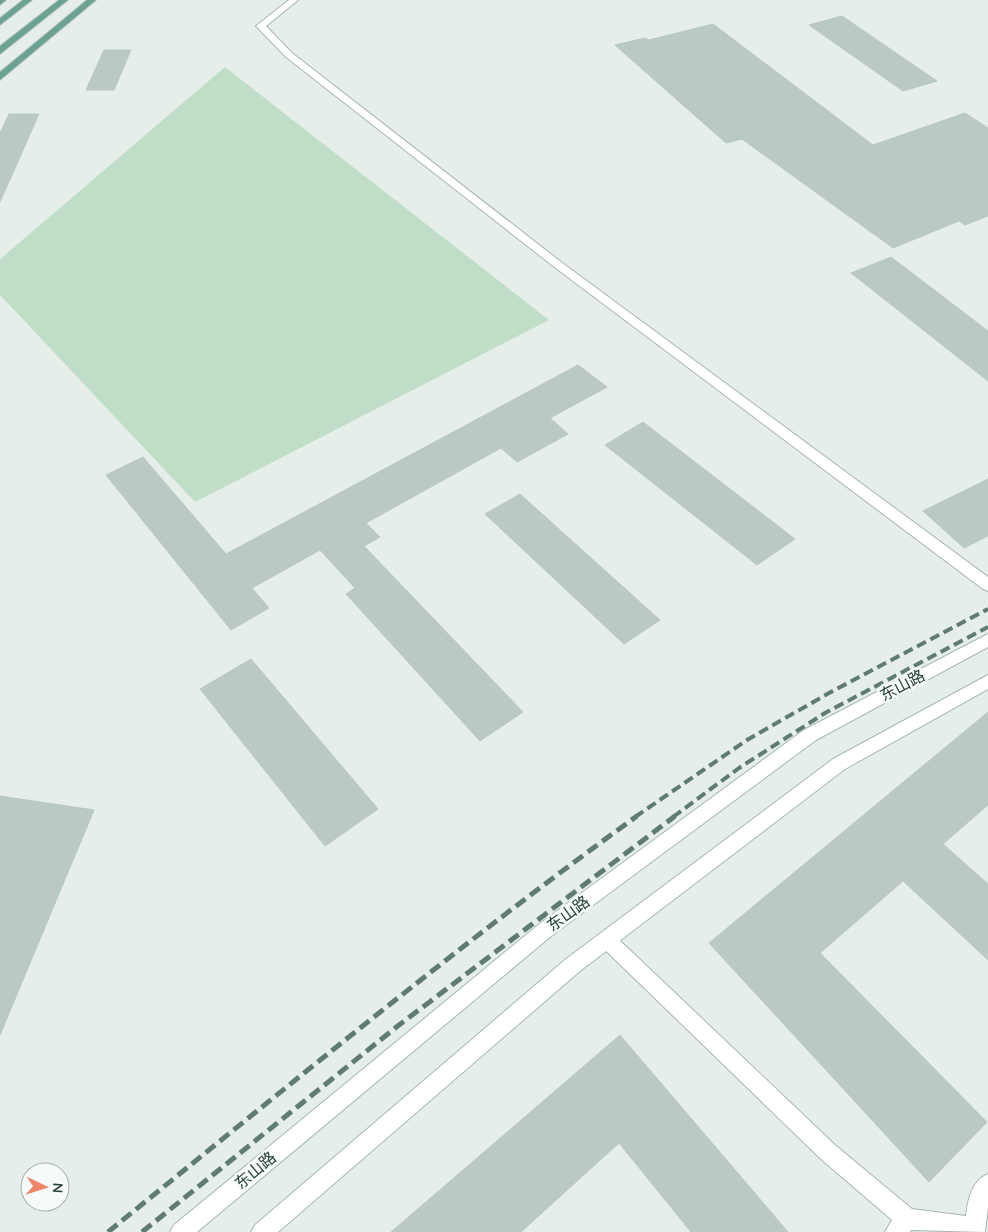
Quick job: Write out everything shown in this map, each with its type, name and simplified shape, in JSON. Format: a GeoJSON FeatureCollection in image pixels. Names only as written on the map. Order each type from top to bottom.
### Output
{"type":"FeatureCollection","features":[{"type":"Feature","properties":{"kind":"main road"},"geometry":{"type":"LineString","coordinates":[[0,22],[28,0]]}},
{"type":"Feature","properties":{"kind":"main road"},"geometry":{"type":"LineString","coordinates":[[0,51],[64,0]]}},
{"type":"Feature","properties":{"kind":"main road"},"geometry":{"type":"LineString","coordinates":[[0,77],[92,0]]}},
{"type":"Feature","properties":{"kind":"street"},"geometry":{"type":"LineString","coordinates":[[294,0],[261,26],[289,55],[558,264],[988,585]]}},
{"type":"Feature","properties":{"kind":"street","name":"东山路"},"geometry":{"type":"LineString","coordinates":[[181,1232],[544,931],[794,746],[818,730],[988,640]]}},
{"type":"Feature","properties":{"kind":"street"},"geometry":{"type":"LineString","coordinates":[[262,1232],[573,965],[839,764],[988,681]]}},
{"type":"Feature","properties":{"kind":"street"},"geometry":{"type":"LineString","coordinates":[[606,940],[828,1152],[902,1226],[974,1230],[980,1197],[988,1184]]}},
{"type":"Feature","properties":{"kind":"green space"},"geometry":{"type":"Polygon","coordinates":[[[225,67],[549,320],[195,502],[0,295],[0,259],[225,67]]]}},
{"type":"Feature","properties":{"kind":"building"},"geometry":{"type":"Polygon","coordinates":[[[842,16],[937,81],[903,91],[809,25],[842,16]]]}},
{"type":"Feature","properties":{"kind":"building"},"geometry":{"type":"Polygon","coordinates":[[[713,24],[873,145],[965,113],[988,128],[988,216],[965,225],[959,221],[893,248],[742,139],[726,143],[615,45],[645,38],[649,40],[713,24]]]}},
{"type":"Feature","properties":{"kind":"building"},"geometry":{"type":"Polygon","coordinates":[[[104,50],[131,50],[114,90],[86,90],[104,50]]]}},
{"type":"Feature","properties":{"kind":"building"},"geometry":{"type":"Polygon","coordinates":[[[9,114],[39,114],[0,202],[0,133],[9,114]]]}},
{"type":"Feature","properties":{"kind":"building"},"geometry":{"type":"Polygon","coordinates":[[[891,257],[988,331],[988,381],[851,273],[891,257]]]}},
{"type":"Feature","properties":{"kind":"building"},"geometry":{"type":"Polygon","coordinates":[[[578,365],[607,387],[550,418],[568,434],[517,462],[501,448],[366,523],[380,537],[364,546],[523,712],[480,741],[346,594],[355,588],[320,550],[252,588],[269,608],[231,630],[106,475],[143,457],[226,554],[578,365]]]}},
{"type":"Feature","properties":{"kind":"building"},"geometry":{"type":"Polygon","coordinates":[[[643,422],[795,539],[757,565],[605,445],[643,422]]]}},
{"type":"Feature","properties":{"kind":"building"},"geometry":{"type":"Polygon","coordinates":[[[988,479],[988,536],[964,548],[923,511],[988,479]]]}},
{"type":"Feature","properties":{"kind":"building"},"geometry":{"type":"Polygon","coordinates":[[[520,494],[660,620],[624,644],[485,514],[520,494]]]}},
{"type":"Feature","properties":{"kind":"building"},"geometry":{"type":"Polygon","coordinates":[[[251,659],[378,809],[325,846],[200,689],[251,659]]]}},
{"type":"Feature","properties":{"kind":"building"},"geometry":{"type":"Polygon","coordinates":[[[988,712],[988,805],[943,844],[988,884],[988,960],[903,881],[820,953],[987,1122],[929,1182],[709,943],[988,712]]]}},
{"type":"Feature","properties":{"kind":"building"},"geometry":{"type":"Polygon","coordinates":[[[0,796],[94,810],[0,1035],[0,796]]]}},
{"type":"Feature","properties":{"kind":"building"},"geometry":{"type":"Polygon","coordinates":[[[620,1035],[788,1232],[691,1232],[619,1143],[521,1232],[391,1232],[620,1035]]]}},
{"type":"Feature","properties":{"kind":"railway"},"geometry":{"type":"LineString","coordinates":[[635,817],[747,740],[829,693],[988,609]]}},
{"type":"Feature","properties":{"kind":"railway"},"geometry":{"type":"LineString","coordinates":[[673,817],[739,768],[825,713],[988,627]]}},
{"type":"Feature","properties":{"kind":"railway"},"geometry":{"type":"LineString","coordinates":[[108,1232],[502,916],[637,816]]}},
{"type":"Feature","properties":{"kind":"railway"},"geometry":{"type":"LineString","coordinates":[[142,1232],[399,1025],[675,816]]}}]}
